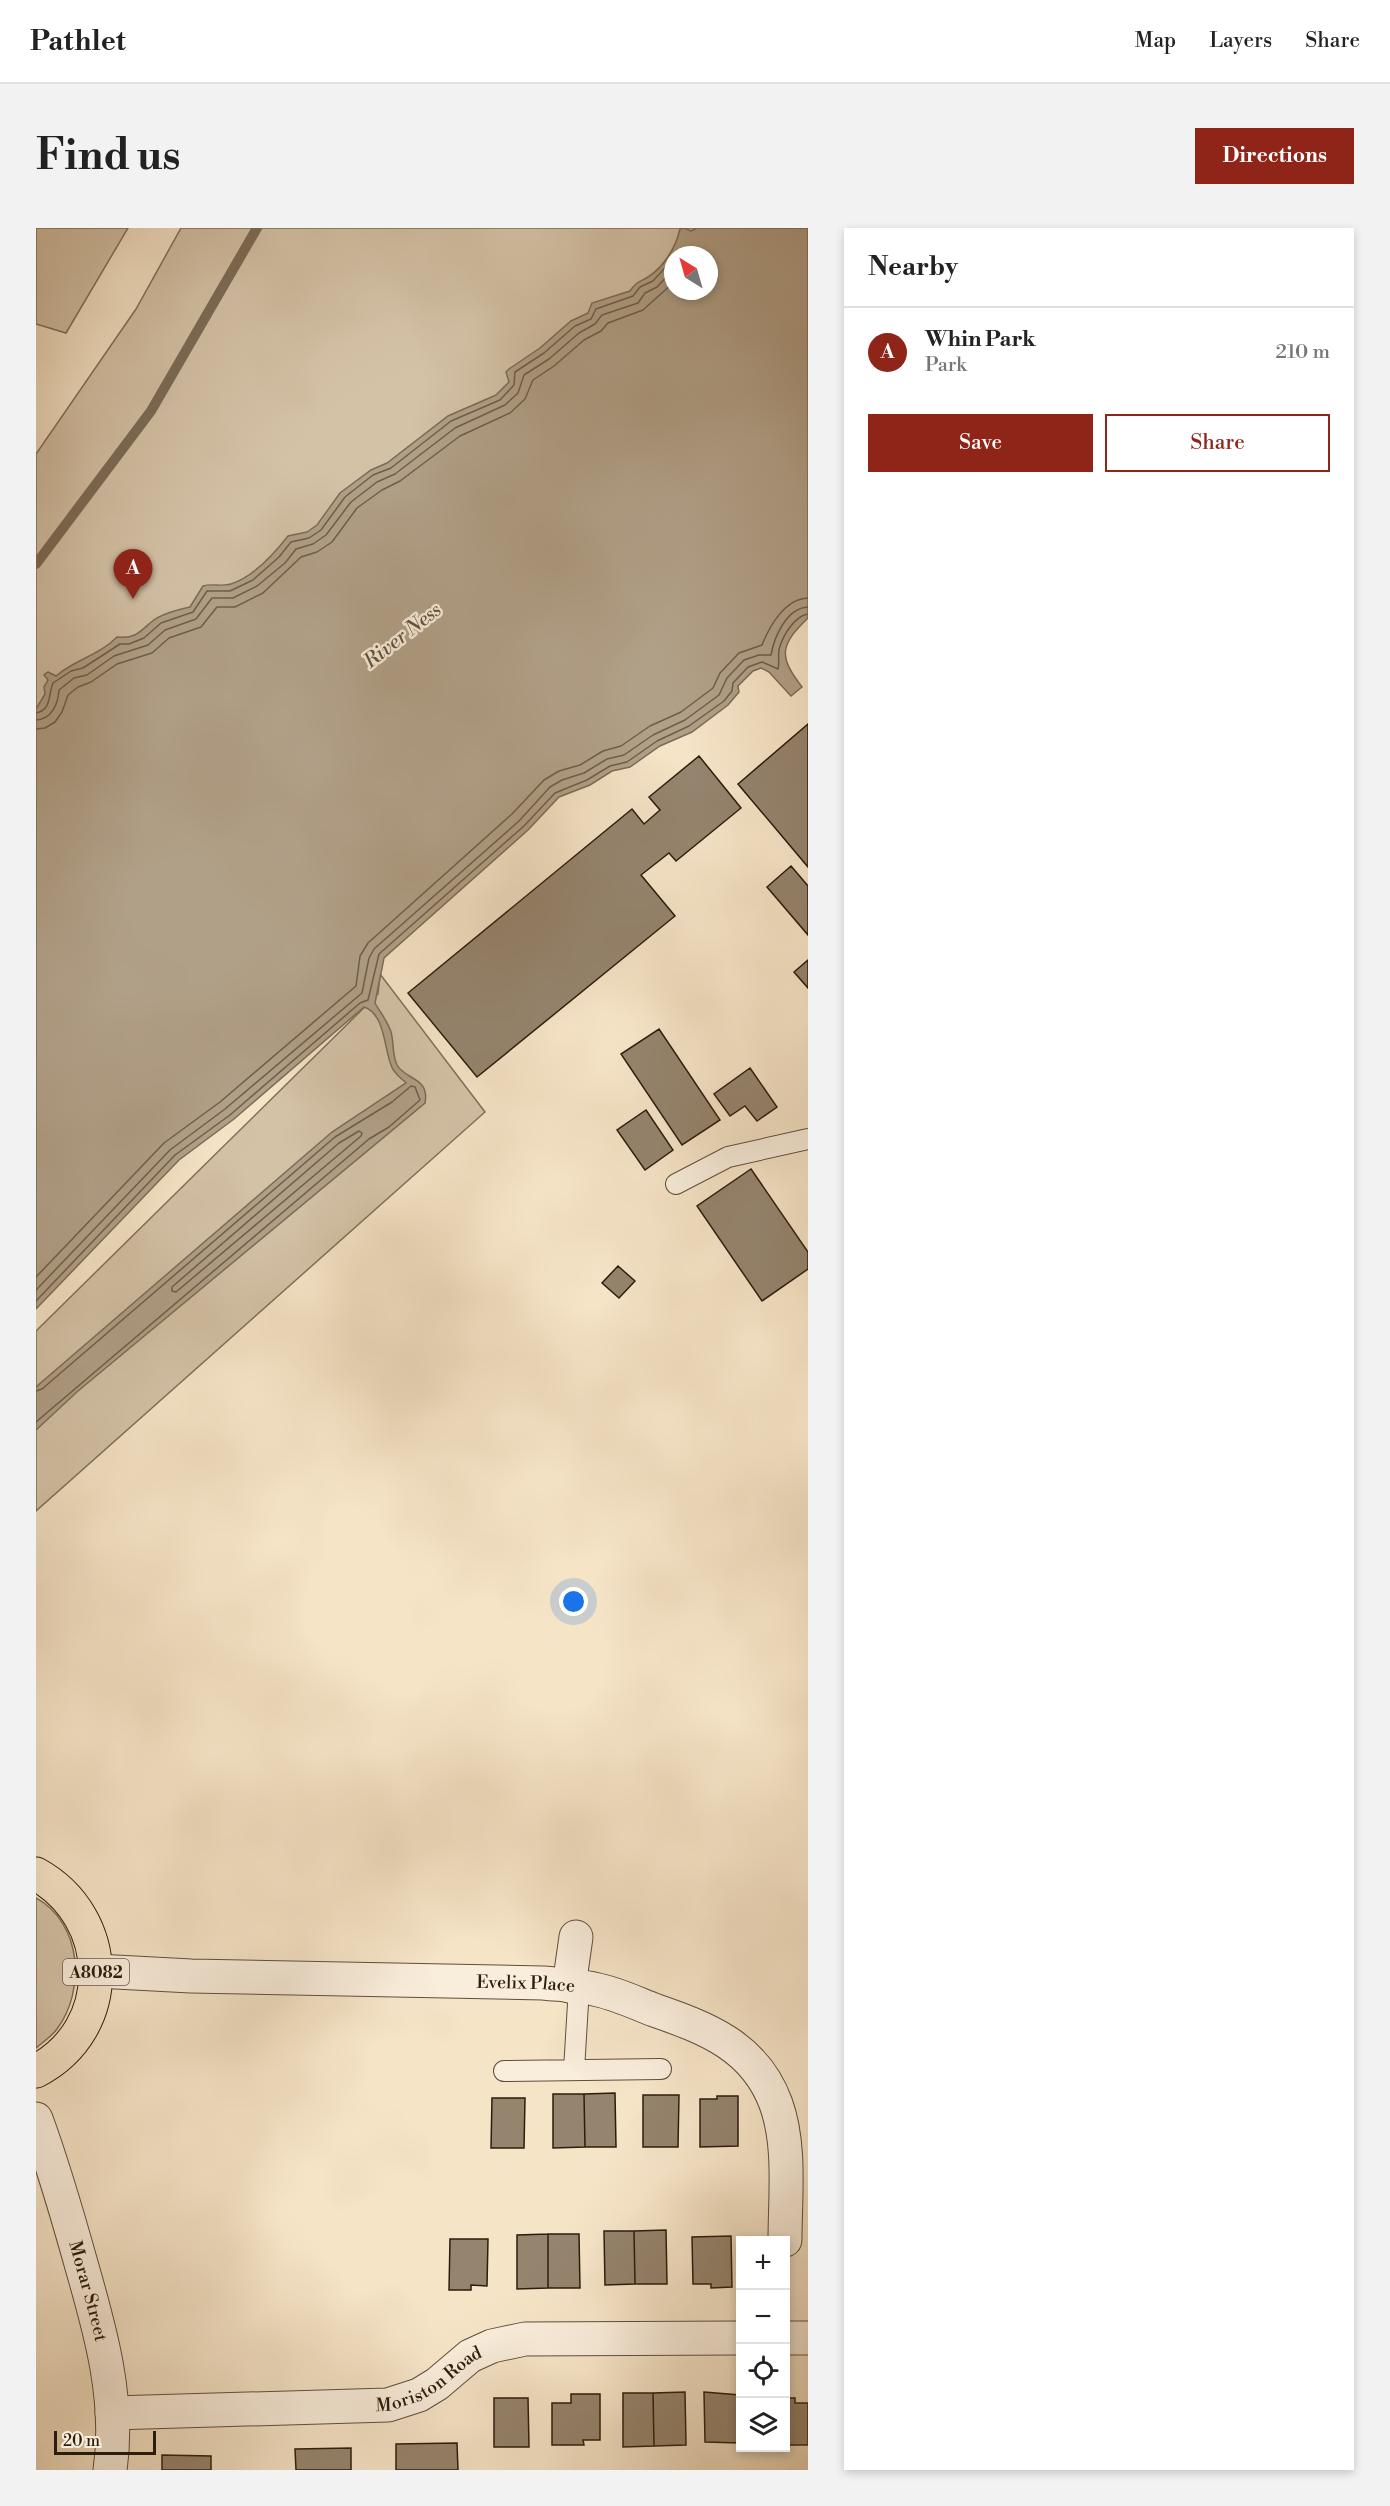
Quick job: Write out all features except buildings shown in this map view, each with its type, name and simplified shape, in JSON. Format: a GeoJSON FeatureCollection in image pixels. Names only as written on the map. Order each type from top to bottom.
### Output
{"type":"FeatureCollection","features":[{"type":"Feature","properties":{"kind":"main road","name":"A8082"},"geometry":{"type":"LineString","coordinates":[[36,1874],[52,1883],[76,1907],[91,1937],[97,1971],[91,2006],[75,2038],[50,2064],[36,2071]]}},
{"type":"Feature","properties":{"kind":"street"},"geometry":{"type":"LineString","coordinates":[[574,1987],[576,1937]]}},
{"type":"Feature","properties":{"kind":"street","name":"Evelix Place"},"geometry":{"type":"LineString","coordinates":[[97,1971],[191,1976],[543,1983],[598,1990],[702,2026],[728,2040],[748,2059],[763,2079],[776,2104],[783,2140],[785,2236]]}},
{"type":"Feature","properties":{"kind":"street","name":"Morar Street"},"geometry":{"type":"LineString","coordinates":[[36,2118],[61,2188],[103,2340],[112,2413],[110,2470]]}},
{"type":"Feature","properties":{"kind":"street","name":"Moriston Road"},"geometry":{"type":"LineString","coordinates":[[112,2413],[388,2405],[418,2395],[477,2353],[492,2346],[525,2339],[736,2338]]}},
{"type":"Feature","properties":{"kind":"street"},"geometry":{"type":"LineString","coordinates":[[790,2338],[808,2338]]}},
{"type":"Feature","properties":{"kind":"lane"},"geometry":{"type":"LineString","coordinates":[[676,1184],[728,1157],[808,1139]]}},
{"type":"Feature","properties":{"kind":"lane"},"geometry":{"type":"LineString","coordinates":[[574,1987],[574,2070]]}},
{"type":"Feature","properties":{"kind":"lane"},"geometry":{"type":"LineString","coordinates":[[504,2071],[661,2069]]}},
{"type":"Feature","properties":{"kind":"shaded area"},"geometry":{"type":"Polygon","coordinates":[[[36,228],[128,228],[66,333],[36,324],[36,228]]]}},
{"type":"Feature","properties":{"kind":"shaded area"},"geometry":{"type":"Polygon","coordinates":[[[181,228],[727,228],[691,246],[664,246],[664,276],[36,743],[36,454],[136,309],[181,228]]]}},
{"type":"Feature","properties":{"kind":"shaded area"},"geometry":{"type":"Polygon","coordinates":[[[380,974],[485,1112],[36,1511],[36,1331],[378,994],[380,974]]]}},
{"type":"Feature","properties":{"kind":"shaded area"},"geometry":{"type":"Polygon","coordinates":[[[36,1898],[51,1909],[63,1924],[71,1940],[75,1958],[75,1977],[66,2013],[55,2032],[36,2048],[36,1898]]]}},
{"type":"Feature","properties":{"kind":"water","name":"River Ness"},"geometry":{"type":"Polygon","coordinates":[[[684,228],[691,231],[697,228],[808,228],[808,618],[792,636],[786,651],[789,667],[802,687],[791,696],[769,672],[761,668],[753,671],[738,686],[739,692],[728,705],[692,732],[660,746],[630,767],[612,771],[590,785],[559,797],[528,830],[384,958],[375,1003],[391,1032],[397,1065],[424,1088],[425,1103],[78,1391],[36,1430],[36,1387],[332,1132],[406,1083],[392,1068],[380,1024],[371,1011],[364,1007],[234,1119],[179,1160],[36,1309],[36,709],[45,694],[44,687],[48,680],[44,675],[48,672],[56,676],[117,637],[132,636],[159,617],[190,607],[203,586],[228,585],[247,576],[270,557],[288,536],[307,532],[317,525],[340,493],[371,470],[387,463],[448,416],[496,395],[509,382],[506,372],[509,369],[540,348],[571,321],[588,313],[592,303],[630,291],[636,284],[654,273],[664,261],[664,300],[718,300],[718,246],[674,246],[680,229],[684,228]]]}},
{"type":"Feature","properties":{"kind":"waterway"},"geometry":{"type":"LineString","coordinates":[[36,564],[151,411],[257,228]]}},
{"type":"Feature","properties":{"kind":"place","name":"Whin Park"},"geometry":{"type":"Point","coordinates":[133,599]}}]}
